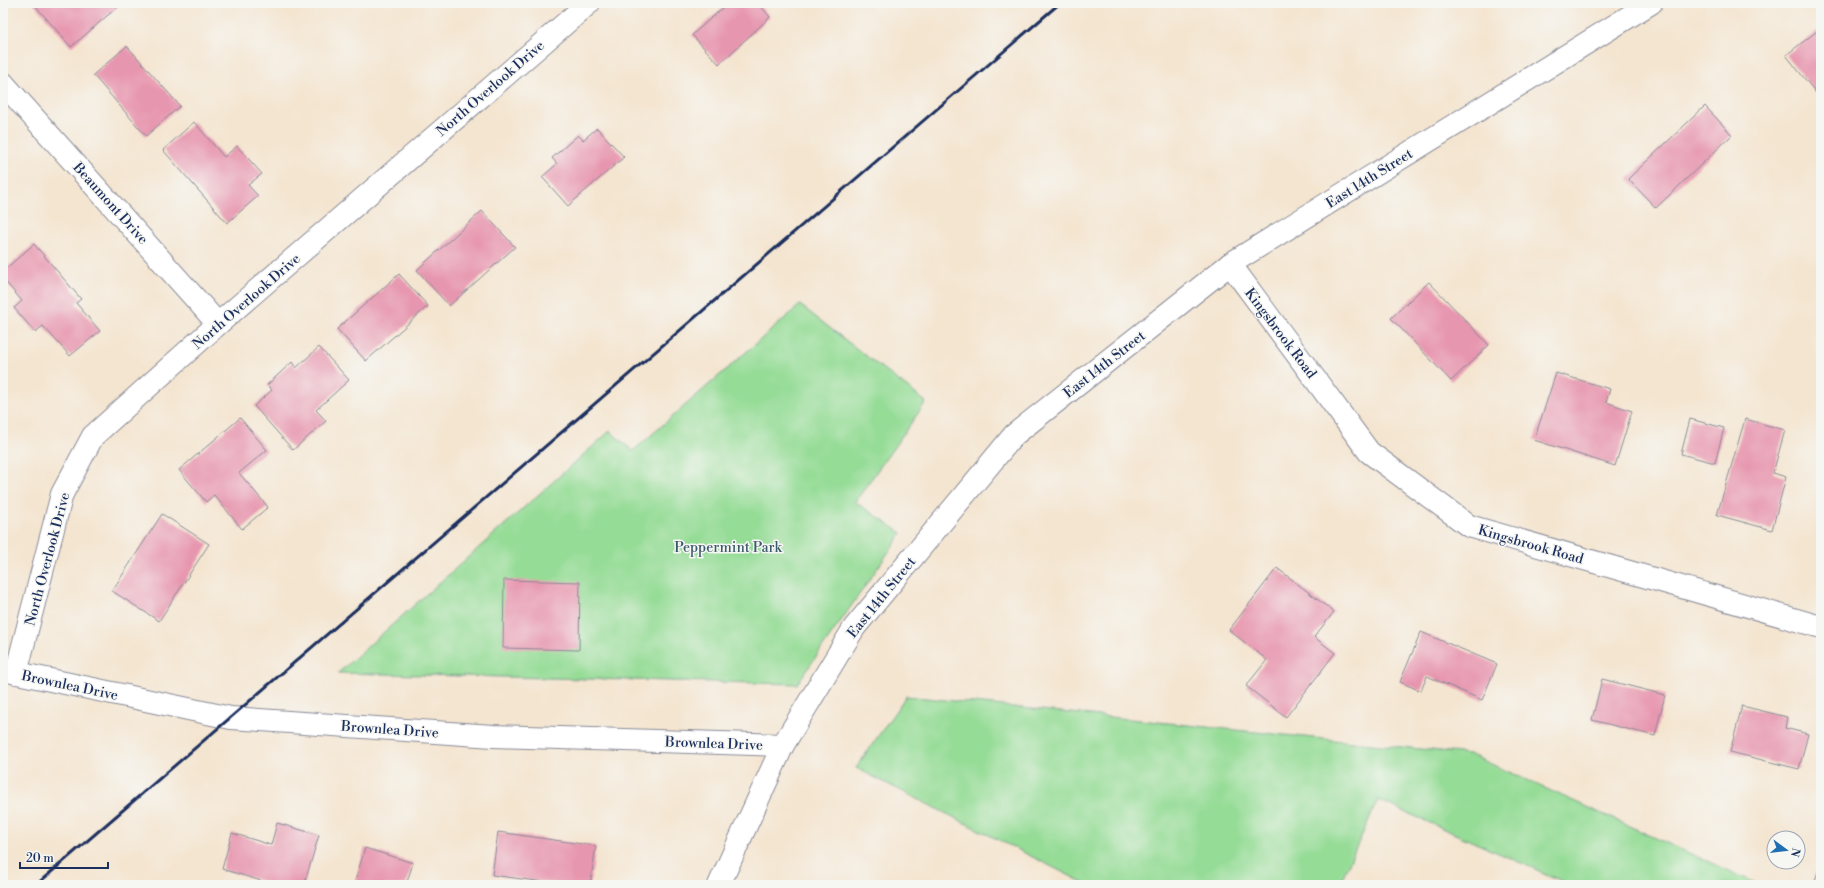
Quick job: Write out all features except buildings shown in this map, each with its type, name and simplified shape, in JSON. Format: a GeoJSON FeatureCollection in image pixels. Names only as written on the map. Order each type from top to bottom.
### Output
{"type":"FeatureCollection","features":[{"type":"Feature","properties":{"kind":"street","name":"North Overlook Drive"},"geometry":{"type":"LineString","coordinates":[[10,671],[62,494],[93,436],[218,324],[589,3]]}},
{"type":"Feature","properties":{"kind":"street","name":"East 14th Street"},"geometry":{"type":"LineString","coordinates":[[719,885],[783,745],[854,628],[1014,435],[1230,264],[1651,3]]}},
{"type":"Feature","properties":{"kind":"street","name":"Beaumont Drive"},"geometry":{"type":"LineString","coordinates":[[3,83],[218,324]]}},
{"type":"Feature","properties":{"kind":"street","name":"Kingsbrook Road"},"geometry":{"type":"LineString","coordinates":[[1230,264],[1370,452],[1469,526],[1821,626]]}},
{"type":"Feature","properties":{"kind":"street","name":"Brownlea Drive"},"geometry":{"type":"LineString","coordinates":[[10,671],[231,718],[492,736],[783,745]]}},
{"type":"Feature","properties":{"kind":"green space","name":"Peppermint Park"},"geometry":{"type":"Polygon","coordinates":[[[800,305],[926,402],[855,502],[902,533],[797,684],[338,673],[610,431],[633,451],[800,305]]]}},
{"type":"Feature","properties":{"kind":"green space"},"geometry":{"type":"Polygon","coordinates":[[[906,696],[1469,754],[1760,885],[1571,885],[1378,800],[1339,885],[1088,885],[856,768],[906,696]]]}},
{"type":"Feature","properties":{"kind":"railway"},"geometry":{"type":"LineString","coordinates":[[36,885],[1060,3]]}}]}
